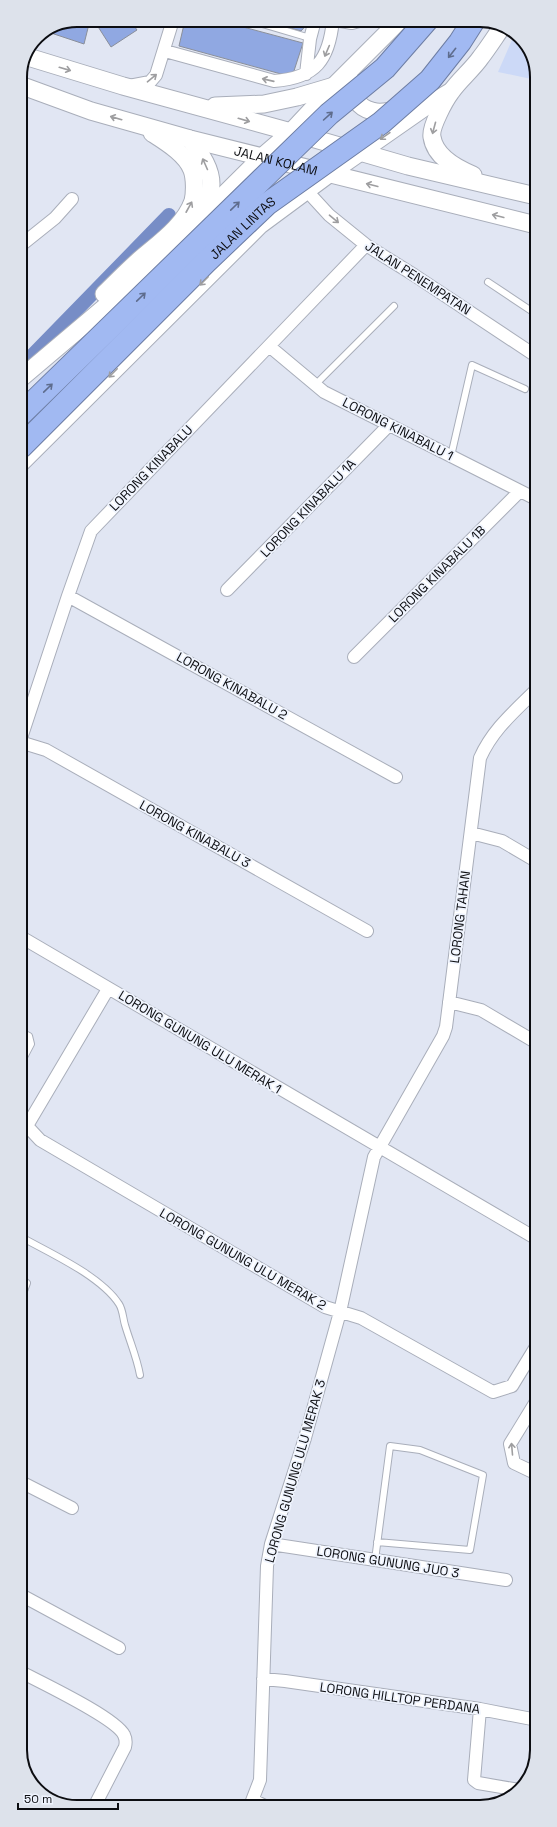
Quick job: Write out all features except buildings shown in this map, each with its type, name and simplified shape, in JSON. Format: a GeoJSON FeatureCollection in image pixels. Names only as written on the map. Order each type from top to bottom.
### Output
{"type":"FeatureCollection","features":[{"type":"Feature","properties":{"kind":"highway","name":"JALAN LINTAS"},"geometry":{"type":"LineString","coordinates":[[27,408],[329,114],[385,68],[421,27]]}},
{"type":"Feature","properties":{"kind":"highway","name":"JALAN LINTAS"},"geometry":{"type":"LineString","coordinates":[[27,441],[207,260],[267,204],[381,123],[430,80],[460,42],[470,27]]}},
{"type":"Feature","properties":{"kind":"main road"},"geometry":{"type":"LineString","coordinates":[[27,374],[144,274],[262,157],[292,132],[334,86],[394,27]]}},
{"type":"Feature","properties":{"kind":"main road"},"geometry":{"type":"LineString","coordinates":[[499,31],[480,58],[450,92],[435,122],[432,136],[436,147],[442,156],[458,169],[504,188]]}},
{"type":"Feature","properties":{"kind":"main road"},"geometry":{"type":"LineString","coordinates":[[380,42],[353,85],[353,95],[358,105],[372,112],[390,111],[428,105]]}},
{"type":"Feature","properties":{"kind":"main road"},"geometry":{"type":"LineString","coordinates":[[31,58],[123,86],[292,132],[361,153],[425,170],[530,194]]}},
{"type":"Feature","properties":{"kind":"main road"},"geometry":{"type":"LineString","coordinates":[[201,107],[264,104],[297,97],[334,86]]}},
{"type":"Feature","properties":{"kind":"main road","name":"JALAN KOLAM"},"geometry":{"type":"LineString","coordinates":[[27,88],[91,111],[190,139],[530,224]]}},
{"type":"Feature","properties":{"kind":"main road","name":"JALAN LINTAS"},"geometry":{"type":"LineString","coordinates":[[27,457],[260,225],[329,174],[428,105],[450,92]]}},
{"type":"Feature","properties":{"kind":"main road"},"geometry":{"type":"LineString","coordinates":[[27,373],[67,328],[182,220],[193,201],[194,182],[192,170],[184,158],[166,142],[136,124]]}},
{"type":"Feature","properties":{"kind":"main road"},"geometry":{"type":"LineString","coordinates":[[190,139],[204,160],[211,180],[204,215]]}},
{"type":"Feature","properties":{"kind":"main road"},"geometry":{"type":"LineString","coordinates":[[425,170],[415,176],[415,181],[420,187],[457,206]]}},
{"type":"Feature","properties":{"kind":"street"},"geometry":{"type":"LineString","coordinates":[[123,86],[136,86],[150,82],[156,75],[165,51],[171,27]]}},
{"type":"Feature","properties":{"kind":"street"},"geometry":{"type":"LineString","coordinates":[[306,74],[310,38],[313,27]]}},
{"type":"Feature","properties":{"kind":"street"},"geometry":{"type":"LineString","coordinates":[[165,51],[274,81],[288,80],[306,74],[322,62],[329,47],[333,27]]}},
{"type":"Feature","properties":{"kind":"street","name":"JALAN PENEMPATAN"},"geometry":{"type":"LineString","coordinates":[[307,191],[329,215],[366,245],[530,352]]}},
{"type":"Feature","properties":{"kind":"street"},"geometry":{"type":"LineString","coordinates":[[27,240],[55,218],[72,199]]}},
{"type":"Feature","properties":{"kind":"street","name":"LORONG KINABALU"},"geometry":{"type":"LineString","coordinates":[[27,721],[91,531],[366,245]]}},
{"type":"Feature","properties":{"kind":"street","name":"LORONG KINABALU 1"},"geometry":{"type":"LineString","coordinates":[[269,346],[324,392],[530,496]]}},
{"type":"Feature","properties":{"kind":"street","name":"LORONG KINABALU 1A"},"geometry":{"type":"LineString","coordinates":[[227,590],[389,425]]}},
{"type":"Feature","properties":{"kind":"street","name":"LORONG KINABALU 1B"},"geometry":{"type":"LineString","coordinates":[[354,658],[520,491]]}},
{"type":"Feature","properties":{"kind":"street","name":"LORONG KINABALU 2"},"geometry":{"type":"LineString","coordinates":[[68,596],[396,776]]}},
{"type":"Feature","properties":{"kind":"street","name":"LORONG TAHAN"},"geometry":{"type":"LineString","coordinates":[[378,1148],[443,1036],[446,1027],[480,758],[487,742],[499,727],[530,696]]}},
{"type":"Feature","properties":{"kind":"street","name":"LORONG KINABALU 3"},"geometry":{"type":"LineString","coordinates":[[27,744],[46,750],[367,931]]}},
{"type":"Feature","properties":{"kind":"street"},"geometry":{"type":"LineString","coordinates":[[471,833],[502,841],[530,857]]}},
{"type":"Feature","properties":{"kind":"street","name":"LORONG GUNUNG ULU MERAK 1"},"geometry":{"type":"LineString","coordinates":[[27,941],[378,1148],[530,1235]]}},
{"type":"Feature","properties":{"kind":"street"},"geometry":{"type":"LineString","coordinates":[[27,1121],[108,988]]}},
{"type":"Feature","properties":{"kind":"street"},"geometry":{"type":"LineString","coordinates":[[449,1002],[481,1010],[530,1039]]}},
{"type":"Feature","properties":{"kind":"street","name":"LORONG GUNUNG ULU MERAK 2"},"geometry":{"type":"LineString","coordinates":[[27,1131],[40,1140],[325,1307],[360,1318],[493,1392],[512,1386],[530,1356]]}},
{"type":"Feature","properties":{"kind":"street","name":"LORONG GUNUNG ULU MERAK 3"},"geometry":{"type":"LineString","coordinates":[[253,1800],[260,1780],[267,1566],[271,1544],[305,1438],[340,1312],[374,1157],[378,1148]]}},
{"type":"Feature","properties":{"kind":"street"},"geometry":{"type":"LineString","coordinates":[[530,1411],[510,1444],[514,1463],[530,1471]]}},
{"type":"Feature","properties":{"kind":"street"},"geometry":{"type":"LineString","coordinates":[[27,1485],[72,1508]]}},
{"type":"Feature","properties":{"kind":"street","name":"LORONG GUNUNG JUO 3"},"geometry":{"type":"LineString","coordinates":[[271,1544],[506,1580]]}},
{"type":"Feature","properties":{"kind":"street"},"geometry":{"type":"LineString","coordinates":[[27,1598],[119,1648]]}},
{"type":"Feature","properties":{"kind":"street"},"geometry":{"type":"LineString","coordinates":[[27,1675],[108,1719],[124,1733],[126,1740],[125,1747],[98,1800]]}},
{"type":"Feature","properties":{"kind":"street","name":"LORONG HILLTOP PERDANA"},"geometry":{"type":"LineString","coordinates":[[263,1679],[480,1709],[530,1719]]}},
{"type":"Feature","properties":{"kind":"street"},"geometry":{"type":"LineString","coordinates":[[480,1709],[474,1780],[478,1783],[512,1789]]}},
{"type":"Feature","properties":{"kind":"lane"},"geometry":{"type":"LineString","coordinates":[[273,27],[310,38]]}},
{"type":"Feature","properties":{"kind":"lane"},"geometry":{"type":"LineString","coordinates":[[488,282],[530,310]]}},
{"type":"Feature","properties":{"kind":"lane"},"geometry":{"type":"LineString","coordinates":[[315,385],[394,306]]}},
{"type":"Feature","properties":{"kind":"lane"},"geometry":{"type":"LineString","coordinates":[[451,456],[472,365],[525,389]]}},
{"type":"Feature","properties":{"kind":"lane"},"geometry":{"type":"LineString","coordinates":[[27,1035],[29,1036],[31,1044],[27,1052]]}},
{"type":"Feature","properties":{"kind":"lane"},"geometry":{"type":"LineString","coordinates":[[27,1240],[79,1269],[99,1284],[120,1305],[125,1326],[137,1359],[140,1375]]}},
{"type":"Feature","properties":{"kind":"lane"},"geometry":{"type":"LineString","coordinates":[[375,1560],[377,1542],[390,1446],[420,1450],[483,1475],[470,1550],[377,1542]]}},
{"type":"Feature","properties":{"kind":"shaded area"},"geometry":{"type":"Polygon","coordinates":[[[512,39],[522,49],[525,55],[530,71],[530,79],[498,72],[512,39]]]}},
{"type":"Feature","properties":{"kind":"waterway"},"geometry":{"type":"LineString","coordinates":[[27,361],[169,215]]}}]}
